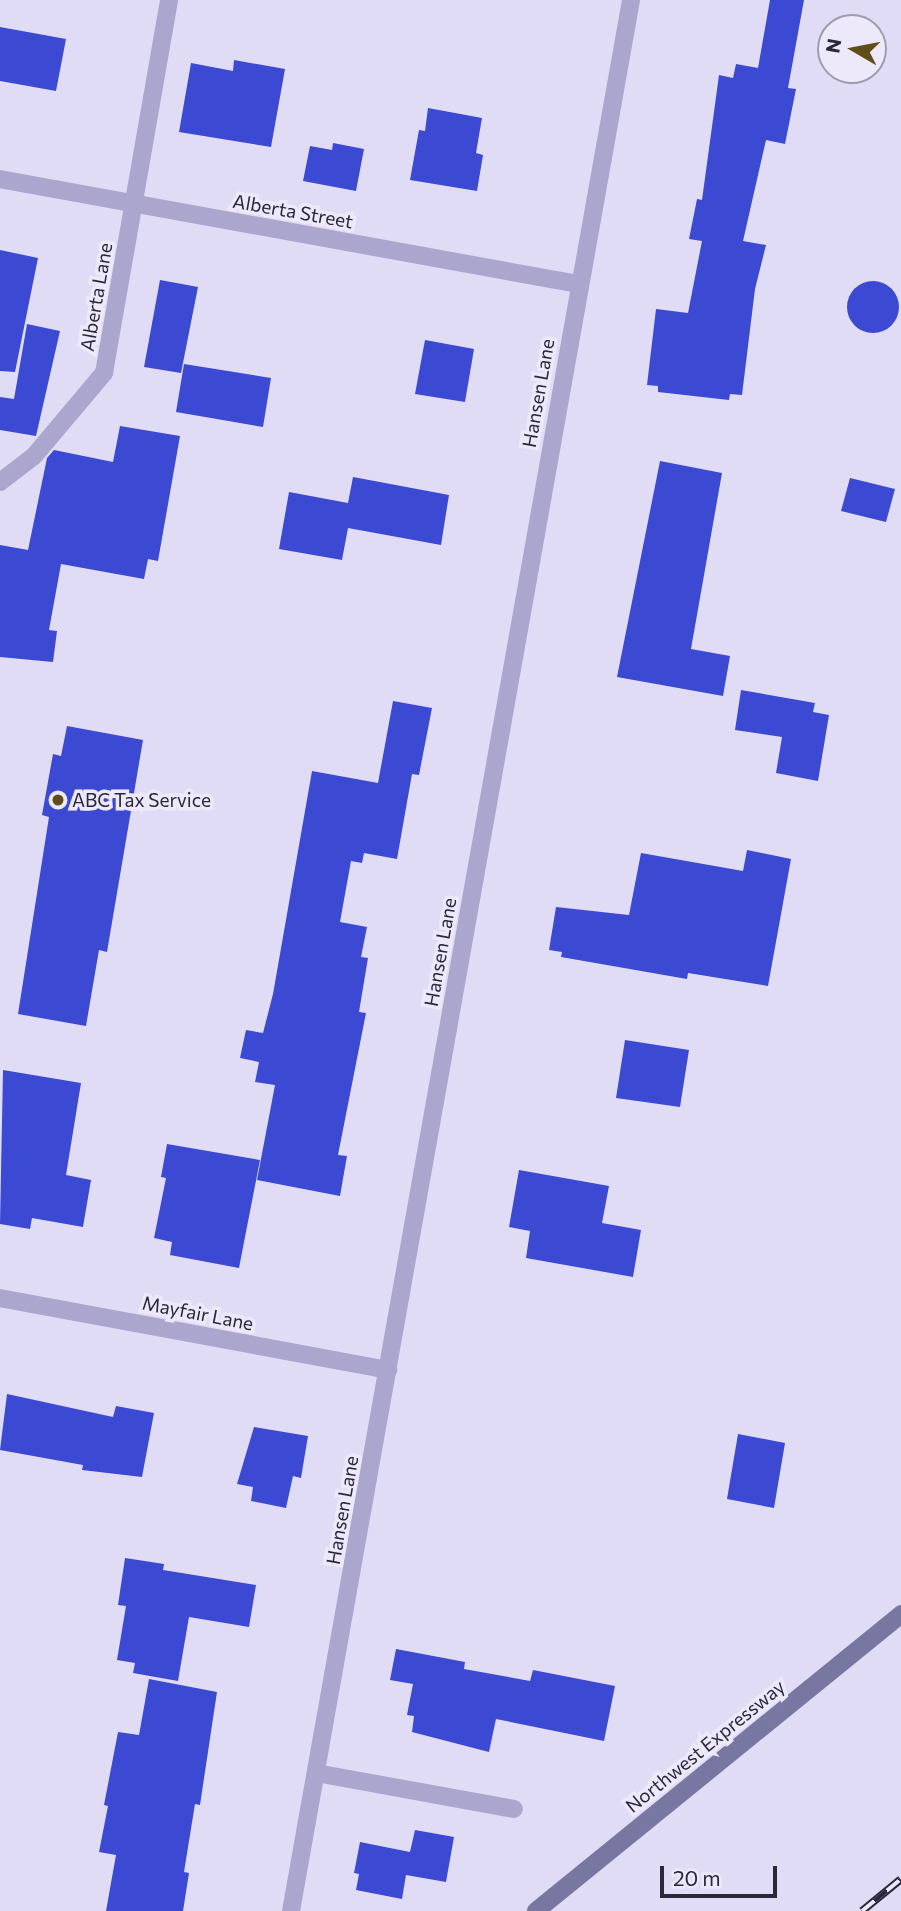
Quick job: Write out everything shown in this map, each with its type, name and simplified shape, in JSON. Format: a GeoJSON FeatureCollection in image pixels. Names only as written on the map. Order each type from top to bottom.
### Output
{"type":"FeatureCollection","features":[{"type":"Feature","properties":{"kind":"main road","name":"Northwest Expressway"},"geometry":{"type":"LineString","coordinates":[[536,1911],[901,1614]]}},
{"type":"Feature","properties":{"kind":"street","name":"Alberta Lane"},"geometry":{"type":"LineString","coordinates":[[0,482],[34,456],[104,373],[169,0]]}},
{"type":"Feature","properties":{"kind":"street","name":"Hansen Lane"},"geometry":{"type":"LineString","coordinates":[[291,1911],[578,284],[631,0]]}},
{"type":"Feature","properties":{"kind":"street","name":"Alberta Street"},"geometry":{"type":"LineString","coordinates":[[0,179],[578,284]]}},
{"type":"Feature","properties":{"kind":"street","name":"Mayfair Lane"},"geometry":{"type":"LineString","coordinates":[[0,1298],[388,1370]]}},
{"type":"Feature","properties":{"kind":"street"},"geometry":{"type":"LineString","coordinates":[[316,1773],[514,1809]]}},
{"type":"Feature","properties":{"kind":"building"},"geometry":{"type":"Polygon","coordinates":[[[770,0],[804,0],[788,88],[796,89],[785,144],[766,140],[743,241],[766,245],[755,289],[742,395],[730,394],[729,400],[658,392],[658,386],[647,385],[656,309],[688,313],[702,241],[689,239],[697,199],[702,200],[719,75],[733,78],[736,64],[758,68],[770,0]]]}},
{"type":"Feature","properties":{"kind":"building"},"geometry":{"type":"Polygon","coordinates":[[[0,27],[66,39],[56,91],[0,81],[0,27]]]}},
{"type":"Feature","properties":{"kind":"building"},"geometry":{"type":"Polygon","coordinates":[[[234,60],[285,69],[271,147],[179,132],[191,63],[233,71],[234,60]]]}},
{"type":"Feature","properties":{"kind":"building"},"geometry":{"type":"Polygon","coordinates":[[[428,108],[482,118],[476,153],[483,155],[477,191],[410,180],[419,130],[425,131],[428,108]]]}},
{"type":"Feature","properties":{"kind":"building"},"geometry":{"type":"Polygon","coordinates":[[[333,143],[364,149],[356,191],[303,181],[310,146],[332,150],[333,143]]]}},
{"type":"Feature","properties":{"kind":"building"},"geometry":{"type":"Polygon","coordinates":[[[0,250],[38,258],[15,372],[0,371],[0,250]]]}},
{"type":"Feature","properties":{"kind":"building"},"geometry":{"type":"Polygon","coordinates":[[[160,280],[198,287],[181,373],[144,367],[160,280]]]}},
{"type":"Feature","properties":{"kind":"building"},"geometry":{"type":"Polygon","coordinates":[[[873,281],[883,283],[891,289],[897,297],[897,317],[891,325],[883,331],[873,333],[863,331],[855,325],[849,317],[847,307],[849,297],[855,289],[863,283],[873,281]]]}},
{"type":"Feature","properties":{"kind":"building"},"geometry":{"type":"Polygon","coordinates":[[[27,324],[60,331],[36,436],[0,430],[0,397],[14,399],[27,324]]]}},
{"type":"Feature","properties":{"kind":"building"},"geometry":{"type":"Polygon","coordinates":[[[425,340],[474,349],[465,402],[415,394],[425,340]]]}},
{"type":"Feature","properties":{"kind":"building"},"geometry":{"type":"Polygon","coordinates":[[[184,364],[271,378],[263,427],[176,412],[184,364]]]}},
{"type":"Feature","properties":{"kind":"building"},"geometry":{"type":"Polygon","coordinates":[[[120,426],[180,436],[158,561],[148,559],[144,579],[61,564],[49,630],[57,631],[53,662],[0,657],[0,545],[28,550],[47,458],[54,450],[113,462],[120,426]]]}},
{"type":"Feature","properties":{"kind":"building"},"geometry":{"type":"Polygon","coordinates":[[[660,461],[722,473],[691,649],[730,656],[723,696],[617,677],[660,461]]]}},
{"type":"Feature","properties":{"kind":"building"},"geometry":{"type":"Polygon","coordinates":[[[353,477],[449,495],[441,545],[348,528],[342,560],[279,549],[289,492],[348,503],[353,477]]]}},
{"type":"Feature","properties":{"kind":"building"},"geometry":{"type":"Polygon","coordinates":[[[850,478],[895,489],[886,522],[841,511],[850,478]]]}},
{"type":"Feature","properties":{"kind":"building"},"geometry":{"type":"Polygon","coordinates":[[[741,690],[815,703],[813,712],[829,715],[818,781],[776,773],[782,737],[735,730],[741,690]]]}},
{"type":"Feature","properties":{"kind":"building"},"geometry":{"type":"Polygon","coordinates":[[[393,701],[432,708],[419,775],[412,774],[397,859],[364,853],[362,863],[351,861],[340,922],[367,927],[361,957],[368,958],[359,1012],[366,1013],[338,1155],[347,1156],[340,1196],[257,1180],[275,1085],[255,1082],[259,1062],[240,1058],[246,1030],[263,1033],[273,994],[312,771],[378,783],[393,701]]]}},
{"type":"Feature","properties":{"kind":"building"},"geometry":{"type":"Polygon","coordinates":[[[67,726],[143,740],[107,952],[99,950],[86,1026],[18,1014],[49,817],[42,815],[53,754],[61,756],[67,726]]]}},
{"type":"Feature","properties":{"kind":"building"},"geometry":{"type":"Polygon","coordinates":[[[747,850],[791,859],[768,986],[688,973],[687,979],[561,957],[562,952],[549,950],[556,907],[629,915],[641,853],[743,871],[747,850]]]}},
{"type":"Feature","properties":{"kind":"building"},"geometry":{"type":"Polygon","coordinates":[[[625,1040],[689,1050],[680,1107],[616,1098],[625,1040]]]}},
{"type":"Feature","properties":{"kind":"building"},"geometry":{"type":"Polygon","coordinates":[[[3,1070],[81,1083],[66,1175],[91,1180],[83,1227],[32,1218],[30,1229],[0,1224],[3,1070]]]}},
{"type":"Feature","properties":{"kind":"building"},"geometry":{"type":"Polygon","coordinates":[[[167,1144],[260,1160],[239,1268],[170,1255],[172,1242],[154,1238],[166,1178],[161,1177],[167,1144]]]}},
{"type":"Feature","properties":{"kind":"building"},"geometry":{"type":"Polygon","coordinates":[[[519,1170],[609,1186],[602,1223],[641,1230],[633,1277],[526,1258],[530,1231],[509,1227],[519,1170]]]}},
{"type":"Feature","properties":{"kind":"building"},"geometry":{"type":"Polygon","coordinates":[[[7,1394],[113,1417],[116,1406],[154,1413],[142,1477],[82,1470],[83,1465],[0,1450],[7,1394]]]}},
{"type":"Feature","properties":{"kind":"building"},"geometry":{"type":"Polygon","coordinates":[[[254,1427],[308,1436],[301,1478],[293,1476],[286,1508],[251,1501],[253,1487],[237,1484],[254,1427]]]}},
{"type":"Feature","properties":{"kind":"building"},"geometry":{"type":"Polygon","coordinates":[[[738,1434],[785,1443],[774,1508],[727,1499],[738,1434]]]}},
{"type":"Feature","properties":{"kind":"building"},"geometry":{"type":"Polygon","coordinates":[[[125,1558],[164,1564],[163,1570],[256,1585],[249,1627],[189,1617],[178,1681],[133,1673],[135,1663],[117,1660],[126,1606],[118,1605],[125,1558]]]}},
{"type":"Feature","properties":{"kind":"building"},"geometry":{"type":"Polygon","coordinates":[[[396,1649],[465,1662],[464,1669],[530,1681],[533,1670],[615,1686],[604,1741],[496,1719],[489,1752],[412,1732],[414,1716],[407,1715],[413,1684],[390,1680],[396,1649]]]}},
{"type":"Feature","properties":{"kind":"building"},"geometry":{"type":"Polygon","coordinates":[[[149,1679],[217,1692],[200,1805],[195,1804],[184,1872],[189,1873],[183,1911],[106,1911],[116,1855],[99,1852],[108,1806],[104,1805],[118,1732],[139,1735],[149,1679]]]}},
{"type":"Feature","properties":{"kind":"building"},"geometry":{"type":"Polygon","coordinates":[[[415,1830],[454,1837],[446,1882],[406,1875],[402,1899],[356,1890],[359,1874],[354,1873],[360,1842],[410,1852],[415,1830]]]}},
{"type":"Feature","properties":{"kind":"railway"},"geometry":{"type":"LineString","coordinates":[[862,1911],[901,1879]]}},
{"type":"Feature","properties":{"kind":"place","name":"ABC Tax Service"},"geometry":{"type":"Point","coordinates":[58,800]}}]}
